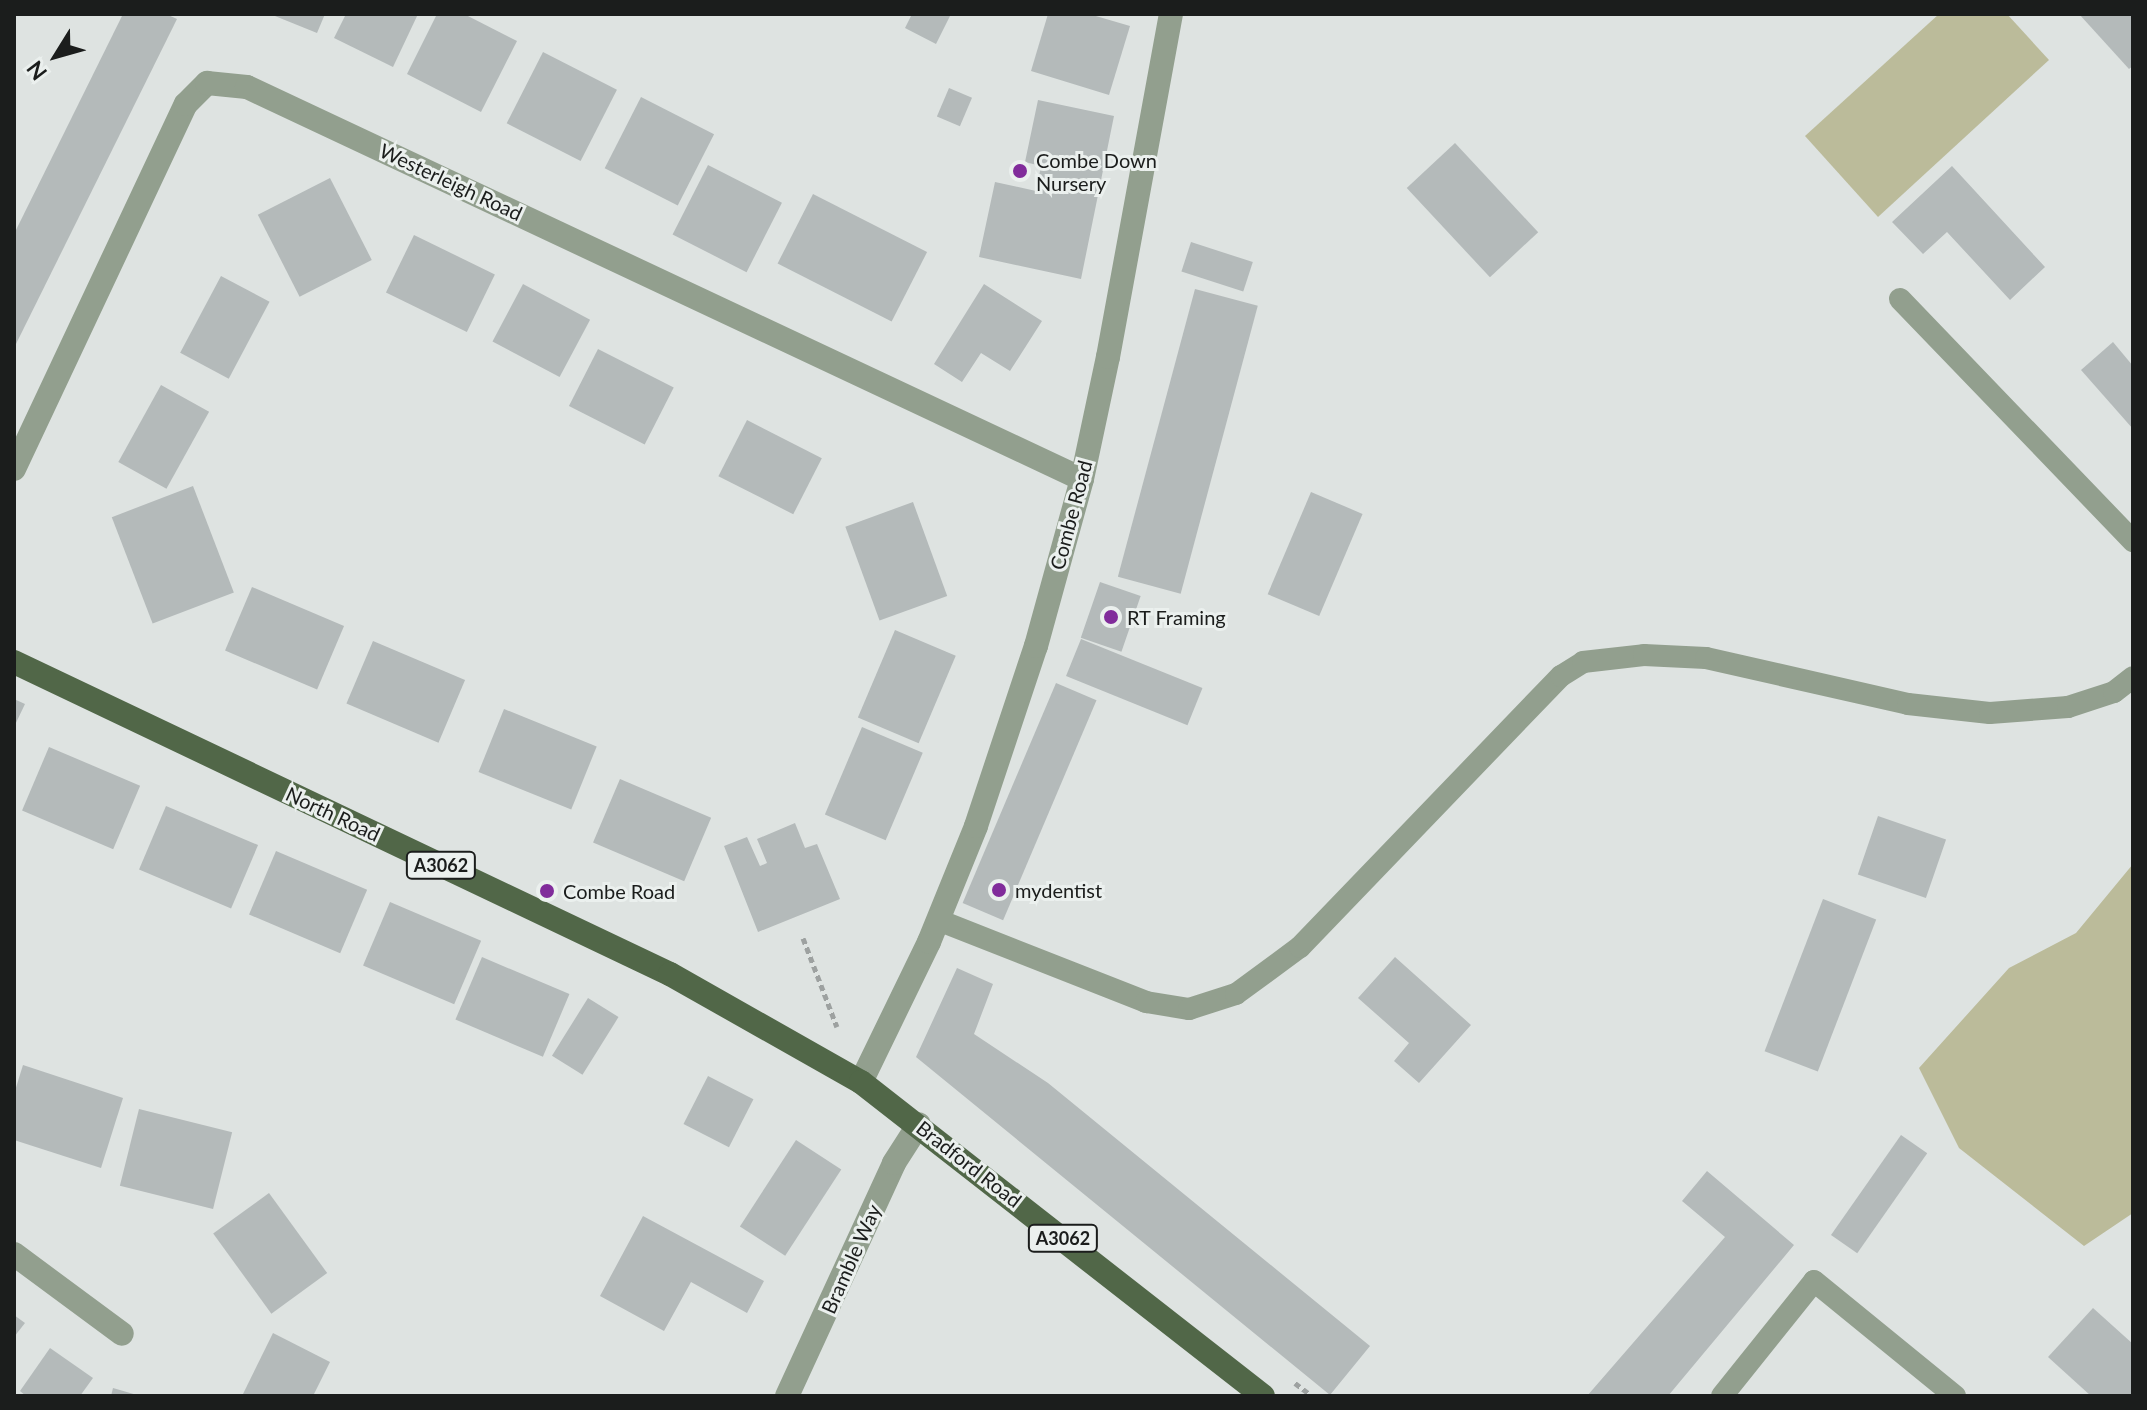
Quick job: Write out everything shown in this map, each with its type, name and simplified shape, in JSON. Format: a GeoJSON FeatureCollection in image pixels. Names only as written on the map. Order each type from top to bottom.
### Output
{"type":"FeatureCollection","features":[{"type":"Feature","properties":{"kind":"main road","name":"North Road"},"geometry":{"type":"LineString","coordinates":[[14,662],[670,974],[861,1082]]}},
{"type":"Feature","properties":{"kind":"main road","name":"Bradford Road"},"geometry":{"type":"LineString","coordinates":[[861,1082],[919,1124],[1263,1396]]}},
{"type":"Feature","properties":{"kind":"street","name":"Combe Road"},"geometry":{"type":"LineString","coordinates":[[861,1082],[938,920],[1036,646],[1082,479],[1143,186],[1171,14]]}},
{"type":"Feature","properties":{"kind":"street","name":"Westerleigh Road"},"geometry":{"type":"LineString","coordinates":[[14,469],[186,104],[207,83],[247,87],[1082,479]]}},
{"type":"Feature","properties":{"kind":"street","name":"Bramble Way"},"geometry":{"type":"LineString","coordinates":[[787,1396],[894,1163],[919,1124]]}},
{"type":"Feature","properties":{"kind":"street"},"geometry":{"type":"LineString","coordinates":[[14,1254],[122,1334]]}},
{"type":"Feature","properties":{"kind":"lane"},"geometry":{"type":"LineString","coordinates":[[1900,299],[2133,541]]}},
{"type":"Feature","properties":{"kind":"lane"},"geometry":{"type":"LineString","coordinates":[[938,920],[1146,1002],[1189,1009],[1236,994],[1300,947],[1561,676],[1583,662],[1644,655],[1706,658],[1908,704],[1990,713],[2081,703],[2114,692],[2133,677]]}},
{"type":"Feature","properties":{"kind":"lane"},"geometry":{"type":"LineString","coordinates":[[1722,1396],[1814,1281],[1955,1396]]}},
{"type":"Feature","properties":{"kind":"path"},"geometry":{"type":"LineString","coordinates":[[803,938],[841,1037],[874,1053]]}},
{"type":"Feature","properties":{"kind":"green space"},"geometry":{"type":"Polygon","coordinates":[[[1939,14],[2007,14],[2049,60],[1878,217],[1805,136],[1939,14]]]}},
{"type":"Feature","properties":{"kind":"green space"},"geometry":{"type":"Polygon","coordinates":[[[2133,864],[2133,1213],[2084,1246],[1959,1148],[1919,1068],[2009,968],[2076,933],[2133,864]]]}},
{"type":"Feature","properties":{"kind":"building"},"geometry":{"type":"Polygon","coordinates":[[[123,14],[166,14],[177,19],[14,348],[14,234],[123,14]]]}},
{"type":"Feature","properties":{"kind":"building"},"geometry":{"type":"Polygon","coordinates":[[[270,14],[325,14],[317,33],[270,14]]]}},
{"type":"Feature","properties":{"kind":"building"},"geometry":{"type":"Polygon","coordinates":[[[346,14],[418,14],[393,67],[334,38],[346,14]]]}},
{"type":"Feature","properties":{"kind":"building"},"geometry":{"type":"Polygon","coordinates":[[[437,14],[464,14],[517,41],[481,112],[407,74],[437,14]]]}},
{"type":"Feature","properties":{"kind":"building"},"geometry":{"type":"Polygon","coordinates":[[[912,14],[951,14],[936,44],[905,28],[912,14]]]}},
{"type":"Feature","properties":{"kind":"building"},"geometry":{"type":"Polygon","coordinates":[[[1048,14],[1089,14],[1130,26],[1109,95],[1031,71],[1048,14]]]}},
{"type":"Feature","properties":{"kind":"building"},"geometry":{"type":"Polygon","coordinates":[[[2079,14],[2133,14],[2133,66],[2129,69],[2079,14]]]}},
{"type":"Feature","properties":{"kind":"building"},"geometry":{"type":"Polygon","coordinates":[[[543,52],[617,90],[581,161],[507,123],[543,52]]]}},
{"type":"Feature","properties":{"kind":"building"},"geometry":{"type":"Polygon","coordinates":[[[949,88],[972,98],[960,126],[937,117],[949,88]]]}},
{"type":"Feature","properties":{"kind":"building"},"geometry":{"type":"Polygon","coordinates":[[[641,97],[714,134],[678,206],[605,168],[641,97]]]}},
{"type":"Feature","properties":{"kind":"building"},"geometry":{"type":"Polygon","coordinates":[[[1038,100],[1114,116],[1081,279],[979,257],[995,182],[1036,191],[1041,166],[1025,162],[1038,100]]]}},
{"type":"Feature","properties":{"kind":"building"},"geometry":{"type":"Polygon","coordinates":[[[1455,143],[1538,232],[1490,277],[1407,188],[1455,143]]]}},
{"type":"Feature","properties":{"kind":"building"},"geometry":{"type":"Polygon","coordinates":[[[708,165],[782,203],[747,272],[673,234],[708,165]]]}},
{"type":"Feature","properties":{"kind":"building"},"geometry":{"type":"Polygon","coordinates":[[[1952,166],[2045,267],[2010,300],[1947,232],[1923,254],[1892,222],[1952,166]]]}},
{"type":"Feature","properties":{"kind":"building"},"geometry":{"type":"Polygon","coordinates":[[[330,178],[372,260],[300,297],[258,215],[330,178]]]}},
{"type":"Feature","properties":{"kind":"building"},"geometry":{"type":"Polygon","coordinates":[[[813,194],[927,252],[892,322],[778,263],[813,194]]]}},
{"type":"Feature","properties":{"kind":"building"},"geometry":{"type":"Polygon","coordinates":[[[414,235],[495,274],[467,332],[386,293],[414,235]]]}},
{"type":"Feature","properties":{"kind":"building"},"geometry":{"type":"Polygon","coordinates":[[[1191,242],[1253,262],[1243,292],[1181,271],[1191,242]]]}},
{"type":"Feature","properties":{"kind":"building"},"geometry":{"type":"Polygon","coordinates":[[[221,276],[270,302],[229,379],[180,353],[221,276]]]}},
{"type":"Feature","properties":{"kind":"building"},"geometry":{"type":"Polygon","coordinates":[[[523,284],[590,320],[560,377],[492,341],[523,284]]]}},
{"type":"Feature","properties":{"kind":"building"},"geometry":{"type":"Polygon","coordinates":[[[984,284],[1042,321],[1010,371],[981,353],[962,382],[934,364],[984,284]]]}},
{"type":"Feature","properties":{"kind":"building"},"geometry":{"type":"Polygon","coordinates":[[[1195,289],[1258,306],[1181,594],[1118,577],[1195,289]]]}},
{"type":"Feature","properties":{"kind":"building"},"geometry":{"type":"Polygon","coordinates":[[[2113,342],[2133,366],[2133,429],[2081,370],[2113,342]]]}},
{"type":"Feature","properties":{"kind":"building"},"geometry":{"type":"Polygon","coordinates":[[[598,349],[674,388],[645,445],[569,406],[598,349]]]}},
{"type":"Feature","properties":{"kind":"building"},"geometry":{"type":"Polygon","coordinates":[[[161,385],[209,412],[166,489],[118,462],[161,385]]]}},
{"type":"Feature","properties":{"kind":"building"},"geometry":{"type":"Polygon","coordinates":[[[747,420],[822,458],[793,514],[718,476],[747,420]]]}},
{"type":"Feature","properties":{"kind":"building"},"geometry":{"type":"Polygon","coordinates":[[[193,486],[234,592],[153,624],[112,517],[193,486]]]}},
{"type":"Feature","properties":{"kind":"building"},"geometry":{"type":"Polygon","coordinates":[[[1311,492],[1363,514],[1319,616],[1268,594],[1311,492]]]}},
{"type":"Feature","properties":{"kind":"building"},"geometry":{"type":"Polygon","coordinates":[[[913,502],[947,596],[880,621],[845,527],[913,502]]]}},
{"type":"Feature","properties":{"kind":"building","name":"RT Framing"},"geometry":{"type":"Polygon","coordinates":[[[1100,582],[1141,596],[1121,652],[1081,638],[1100,582]]]}},
{"type":"Feature","properties":{"kind":"building"},"geometry":{"type":"Polygon","coordinates":[[[252,587],[344,626],[317,690],[225,651],[252,587]]]}},
{"type":"Feature","properties":{"kind":"building"},"geometry":{"type":"Polygon","coordinates":[[[895,630],[956,656],[919,743],[858,717],[895,630]]]}},
{"type":"Feature","properties":{"kind":"building"},"geometry":{"type":"Polygon","coordinates":[[[1081,639],[1202,688],[1187,725],[1066,676],[1081,639]]]}},
{"type":"Feature","properties":{"kind":"building"},"geometry":{"type":"Polygon","coordinates":[[[373,641],[465,680],[438,743],[346,704],[373,641]]]}},
{"type":"Feature","properties":{"kind":"building"},"geometry":{"type":"Polygon","coordinates":[[[1056,683],[1097,700],[1003,920],[963,903],[1056,683]]]}},
{"type":"Feature","properties":{"kind":"building"},"geometry":{"type":"Polygon","coordinates":[[[14,699],[25,704],[14,727],[14,699]]]}},
{"type":"Feature","properties":{"kind":"building"},"geometry":{"type":"Polygon","coordinates":[[[504,709],[597,746],[571,810],[479,772],[504,709]]]}},
{"type":"Feature","properties":{"kind":"building"},"geometry":{"type":"Polygon","coordinates":[[[862,727],[923,753],[886,840],[825,814],[862,727]]]}},
{"type":"Feature","properties":{"kind":"building"},"geometry":{"type":"Polygon","coordinates":[[[49,747],[140,786],[113,849],[22,811],[49,747]]]}},
{"type":"Feature","properties":{"kind":"building"},"geometry":{"type":"Polygon","coordinates":[[[620,779],[711,818],[684,881],[593,843],[620,779]]]}},
{"type":"Feature","properties":{"kind":"building"},"geometry":{"type":"Polygon","coordinates":[[[166,806],[258,845],[231,909],[139,870],[166,806]]]}},
{"type":"Feature","properties":{"kind":"building"},"geometry":{"type":"Polygon","coordinates":[[[1878,816],[1946,839],[1926,898],[1858,875],[1878,816]]]}},
{"type":"Feature","properties":{"kind":"building"},"geometry":{"type":"Polygon","coordinates":[[[795,823],[805,848],[817,844],[840,899],[758,932],[724,846],[747,837],[760,866],[767,863],[757,839],[795,823]]]}},
{"type":"Feature","properties":{"kind":"building"},"geometry":{"type":"Polygon","coordinates":[[[276,851],[367,890],[340,953],[249,915],[276,851]]]}},
{"type":"Feature","properties":{"kind":"building"},"geometry":{"type":"Polygon","coordinates":[[[1823,899],[1876,919],[1818,1072],[1765,1051],[1823,899]]]}},
{"type":"Feature","properties":{"kind":"building"},"geometry":{"type":"Polygon","coordinates":[[[390,902],[481,941],[454,1004],[363,966],[390,902]]]}},
{"type":"Feature","properties":{"kind":"building"},"geometry":{"type":"Polygon","coordinates":[[[482,957],[569,994],[543,1057],[455,1020],[482,957]]]}},
{"type":"Feature","properties":{"kind":"building"},"geometry":{"type":"Polygon","coordinates":[[[1395,957],[1471,1025],[1419,1083],[1394,1061],[1409,1043],[1358,998],[1395,957]]]}},
{"type":"Feature","properties":{"kind":"building"},"geometry":{"type":"Polygon","coordinates":[[[957,968],[993,984],[974,1034],[1048,1083],[1370,1346],[1330,1395],[916,1057],[957,968]]]}},
{"type":"Feature","properties":{"kind":"building"},"geometry":{"type":"Polygon","coordinates":[[[588,998],[619,1017],[582,1075],[552,1056],[588,998]]]}},
{"type":"Feature","properties":{"kind":"building"},"geometry":{"type":"Polygon","coordinates":[[[23,1065],[123,1098],[101,1168],[14,1140],[14,1094],[23,1065]]]}},
{"type":"Feature","properties":{"kind":"building"},"geometry":{"type":"Polygon","coordinates":[[[708,1076],[753,1099],[729,1147],[683,1124],[708,1076]]]}},
{"type":"Feature","properties":{"kind":"building"},"geometry":{"type":"Polygon","coordinates":[[[139,1109],[232,1132],[213,1209],[120,1186],[139,1109]]]}},
{"type":"Feature","properties":{"kind":"building"},"geometry":{"type":"Polygon","coordinates":[[[1901,1135],[1927,1153],[1857,1253],[1831,1235],[1901,1135]]]}},
{"type":"Feature","properties":{"kind":"building"},"geometry":{"type":"Polygon","coordinates":[[[796,1140],[841,1169],[785,1256],[740,1226],[796,1140]]]}},
{"type":"Feature","properties":{"kind":"building"},"geometry":{"type":"Polygon","coordinates":[[[1707,1171],[1794,1245],[1668,1396],[1587,1396],[1725,1237],[1682,1201],[1707,1171]]]}},
{"type":"Feature","properties":{"kind":"building"},"geometry":{"type":"Polygon","coordinates":[[[269,1193],[327,1273],[271,1314],[213,1234],[269,1193]]]}},
{"type":"Feature","properties":{"kind":"building"},"geometry":{"type":"Polygon","coordinates":[[[643,1216],[764,1281],[747,1313],[691,1282],[664,1331],[600,1296],[643,1216]]]}},
{"type":"Feature","properties":{"kind":"building"},"geometry":{"type":"Polygon","coordinates":[[[2093,1308],[2133,1344],[2133,1396],[2091,1396],[2048,1357],[2093,1308]]]}},
{"type":"Feature","properties":{"kind":"building"},"geometry":{"type":"Polygon","coordinates":[[[14,1315],[25,1323],[14,1337],[14,1315]]]}},
{"type":"Feature","properties":{"kind":"building"},"geometry":{"type":"Polygon","coordinates":[[[273,1333],[330,1362],[313,1396],[242,1396],[273,1333]]]}},
{"type":"Feature","properties":{"kind":"building"},"geometry":{"type":"Polygon","coordinates":[[[50,1348],[93,1378],[80,1396],[26,1396],[20,1391],[50,1348]]]}},
{"type":"Feature","properties":{"kind":"building"},"geometry":{"type":"Polygon","coordinates":[[[113,1388],[137,1395],[111,1396],[113,1388]]]}},
{"type":"Feature","properties":{"kind":"place","name":"Combe Down Nursery"},"geometry":{"type":"Point","coordinates":[1020,171]}},
{"type":"Feature","properties":{"kind":"place","name":"RT Framing"},"geometry":{"type":"Point","coordinates":[1111,617]}},
{"type":"Feature","properties":{"kind":"place","name":"mydentist"},"geometry":{"type":"Point","coordinates":[999,890]}},
{"type":"Feature","properties":{"kind":"place","name":"Combe Road"},"geometry":{"type":"Point","coordinates":[547,891]}}]}
